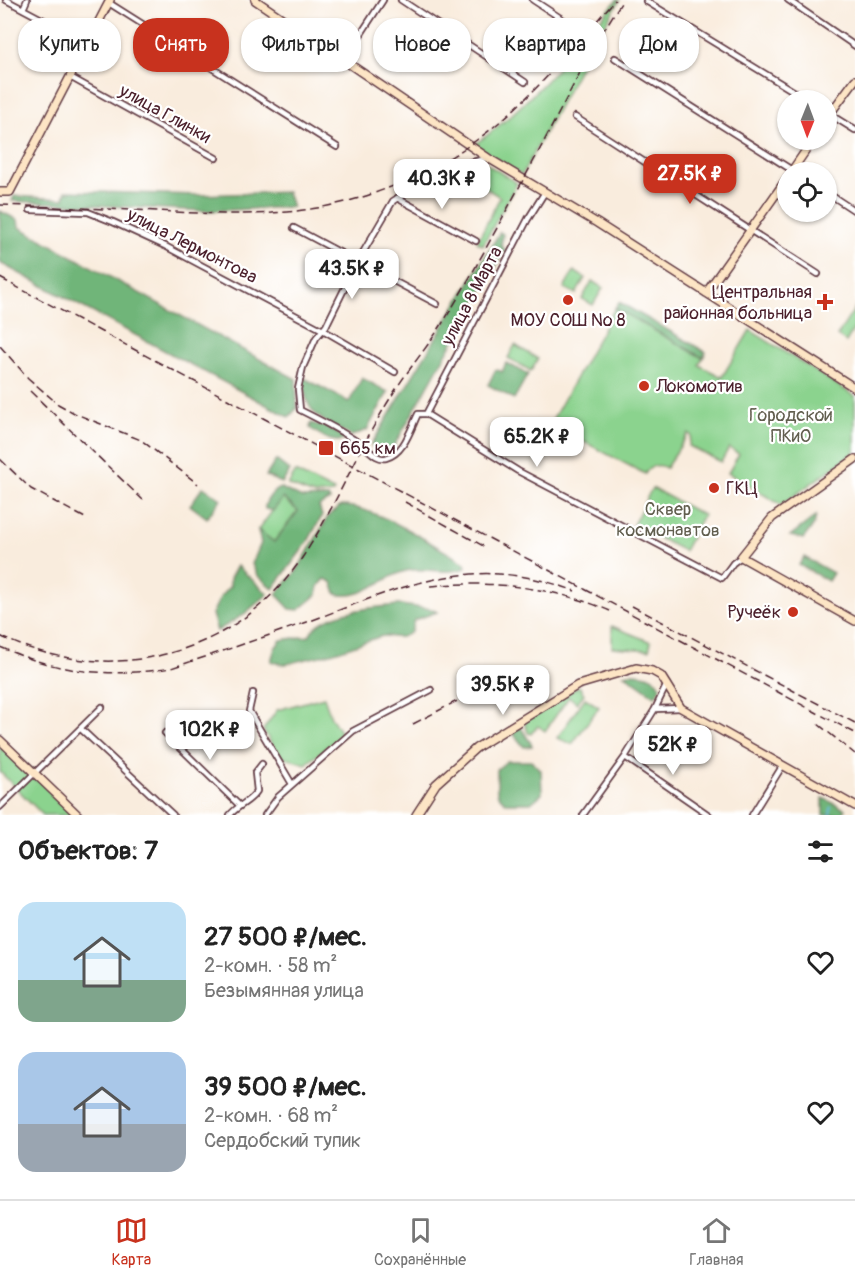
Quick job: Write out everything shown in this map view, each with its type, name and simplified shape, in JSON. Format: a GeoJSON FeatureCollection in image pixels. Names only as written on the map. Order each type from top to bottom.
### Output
{"type":"FeatureCollection","features":[{"type":"Feature","properties":{"kind":"street"},"geometry":{"type":"LineString","coordinates":[[6,0],[40,18]]}},
{"type":"Feature","properties":{"kind":"street"},"geometry":{"type":"LineString","coordinates":[[23,9],[27,0]]}},
{"type":"Feature","properties":{"kind":"street"},"geometry":{"type":"LineString","coordinates":[[255,0],[282,18]]}},
{"type":"Feature","properties":{"kind":"street"},"geometry":{"type":"LineString","coordinates":[[361,34],[383,0]]}},
{"type":"Feature","properties":{"kind":"street"},"geometry":{"type":"LineString","coordinates":[[401,0],[525,82]]}},
{"type":"Feature","properties":{"kind":"street"},"geometry":{"type":"LineString","coordinates":[[533,0],[560,18]]}},
{"type":"Feature","properties":{"kind":"street"},"geometry":{"type":"LineString","coordinates":[[646,0],[791,90]]}},
{"type":"Feature","properties":{"kind":"street"},"geometry":{"type":"LineString","coordinates":[[788,0],[855,46]]}},
{"type":"Feature","properties":{"kind":"street"},"geometry":{"type":"LineString","coordinates":[[101,18],[110,1],[337,147]]}},
{"type":"Feature","properties":{"kind":"street"},"geometry":{"type":"LineString","coordinates":[[615,58],[777,164]]}},
{"type":"Feature","properties":{"kind":"street"},"geometry":{"type":"LineString","coordinates":[[2,192],[10,192],[72,72]]}},
{"type":"Feature","properties":{"kind":"street"},"geometry":{"type":"LineString","coordinates":[[361,72],[488,158],[706,292],[855,388]]}},
{"type":"Feature","properties":{"kind":"street","name":"улица Глинки"},"geometry":{"type":"LineString","coordinates":[[70,76],[216,158]]}},
{"type":"Feature","properties":{"kind":"street"},"geometry":{"type":"LineString","coordinates":[[837,103],[855,80]]}},
{"type":"Feature","properties":{"kind":"street"},"geometry":{"type":"LineString","coordinates":[[575,117],[818,274]]}},
{"type":"Feature","properties":{"kind":"street"},"geometry":{"type":"LineString","coordinates":[[837,120],[855,130]]}},
{"type":"Feature","properties":{"kind":"street"},"geometry":{"type":"LineString","coordinates":[[323,330],[358,261],[397,198],[441,170],[488,158]]}},
{"type":"Feature","properties":{"kind":"street","name":"улица 8 Марта"},"geometry":{"type":"LineString","coordinates":[[323,330],[316,338],[303,367],[298,389],[300,410],[358,442],[379,458],[387,458],[404,444],[418,414],[426,414],[528,219],[545,192]]}},
{"type":"Feature","properties":{"kind":"street"},"geometry":{"type":"LineString","coordinates":[[706,292],[777,192]]}},
{"type":"Feature","properties":{"kind":"street"},"geometry":{"type":"LineString","coordinates":[[397,198],[476,241]]}},
{"type":"Feature","properties":{"kind":"street"},"geometry":{"type":"LineString","coordinates":[[837,199],[855,211]]}},
{"type":"Feature","properties":{"kind":"street","name":"улица Лермонтова"},"geometry":{"type":"LineString","coordinates":[[30,210],[88,212],[113,222],[165,246],[323,330],[395,372]]}},
{"type":"Feature","properties":{"kind":"street"},"geometry":{"type":"LineString","coordinates":[[294,228],[437,304]]}},
{"type":"Feature","properties":{"kind":"street"},"geometry":{"type":"LineString","coordinates":[[426,414],[518,471],[722,578],[772,518],[855,459]]}},
{"type":"Feature","properties":{"kind":"street"},"geometry":{"type":"LineString","coordinates":[[741,557],[855,621]]}},
{"type":"Feature","properties":{"kind":"street"},"geometry":{"type":"LineString","coordinates":[[416,815],[436,784],[476,748],[578,684],[627,669],[652,671],[667,684],[681,708]]}},
{"type":"Feature","properties":{"kind":"street"},"geometry":{"type":"LineString","coordinates":[[583,815],[625,757],[655,709],[667,684]]}},
{"type":"Feature","properties":{"kind":"street"},"geometry":{"type":"LineString","coordinates":[[265,815],[278,796],[353,731],[431,690]]}},
{"type":"Feature","properties":{"kind":"street"},"geometry":{"type":"LineString","coordinates":[[253,693],[249,711],[292,784]]}},
{"type":"Feature","properties":{"kind":"street"},"geometry":{"type":"LineString","coordinates":[[0,807],[102,707]]}},
{"type":"Feature","properties":{"kind":"street"},"geometry":{"type":"LineString","coordinates":[[655,709],[681,708],[855,806]]}},
{"type":"Feature","properties":{"kind":"street"},"geometry":{"type":"LineString","coordinates":[[81,729],[173,815]]}},
{"type":"Feature","properties":{"kind":"street"},"geometry":{"type":"LineString","coordinates":[[165,733],[239,805]]}},
{"type":"Feature","properties":{"kind":"street"},"geometry":{"type":"LineString","coordinates":[[0,740],[78,815]]}},
{"type":"Feature","properties":{"kind":"street"},"geometry":{"type":"LineString","coordinates":[[625,757],[709,815]]}},
{"type":"Feature","properties":{"kind":"street"},"geometry":{"type":"LineString","coordinates":[[230,815],[257,792],[255,773],[262,764]]}},
{"type":"Feature","properties":{"kind":"street"},"geometry":{"type":"LineString","coordinates":[[752,815],[783,765]]}},
{"type":"Feature","properties":{"kind":"green space"},"geometry":{"type":"Polygon","coordinates":[[[617,0],[620,0],[607,21],[607,18],[601,18],[617,0]]]}},
{"type":"Feature","properties":{"kind":"green space"},"geometry":{"type":"Polygon","coordinates":[[[554,72],[577,72],[522,175],[474,145],[514,113],[554,72]]]}},
{"type":"Feature","properties":{"kind":"green space"},"geometry":{"type":"Polygon","coordinates":[[[482,161],[517,183],[483,245],[477,242],[500,197],[454,168],[482,161]]]}},
{"type":"Feature","properties":{"kind":"green space"},"geometry":{"type":"Polygon","coordinates":[[[66,191],[198,195],[287,192],[292,207],[206,211],[12,201],[14,196],[64,199],[66,191]]]}},
{"type":"Feature","properties":{"kind":"green space"},"geometry":{"type":"Polygon","coordinates":[[[0,211],[18,220],[19,227],[296,379],[297,408],[289,417],[0,263],[0,211]]]}},
{"type":"Feature","properties":{"kind":"green space"},"geometry":{"type":"Polygon","coordinates":[[[500,232],[503,234],[501,245],[505,250],[394,446],[387,452],[378,454],[371,445],[500,232]]]}},
{"type":"Feature","properties":{"kind":"green space"},"geometry":{"type":"Polygon","coordinates":[[[574,271],[585,278],[576,294],[564,288],[574,271]]]}},
{"type":"Feature","properties":{"kind":"green space"},"geometry":{"type":"Polygon","coordinates":[[[592,281],[603,288],[593,305],[582,299],[592,281]]]}},
{"type":"Feature","properties":{"kind":"green space"},"geometry":{"type":"Polygon","coordinates":[[[619,302],[706,352],[703,358],[615,308],[619,302]]]}},
{"type":"Feature","properties":{"kind":"green space","name":"Городской ПКиО"},"geometry":{"type":"Polygon","coordinates":[[[615,308],[703,358],[699,365],[722,377],[750,330],[855,396],[855,452],[781,505],[728,473],[739,454],[729,448],[721,462],[689,446],[691,435],[688,434],[666,468],[654,466],[645,474],[550,424],[615,308]]]}},
{"type":"Feature","properties":{"kind":"green space"},"geometry":{"type":"Polygon","coordinates":[[[855,308],[855,327],[846,342],[837,336],[855,308]]]}},
{"type":"Feature","properties":{"kind":"green space"},"geometry":{"type":"Polygon","coordinates":[[[515,345],[538,359],[531,371],[508,358],[515,345]]]}},
{"type":"Feature","properties":{"kind":"green space"},"geometry":{"type":"Polygon","coordinates":[[[506,363],[528,374],[514,399],[488,385],[496,369],[502,372],[506,363]]]}},
{"type":"Feature","properties":{"kind":"green space"},"geometry":{"type":"Polygon","coordinates":[[[304,378],[349,402],[362,378],[388,392],[367,430],[352,436],[316,415],[307,400],[304,378]]]}},
{"type":"Feature","properties":{"kind":"green space"},"geometry":{"type":"Polygon","coordinates":[[[311,423],[326,427],[347,439],[337,441],[327,439],[310,428],[311,423]]]}},
{"type":"Feature","properties":{"kind":"green space"},"geometry":{"type":"Polygon","coordinates":[[[276,460],[290,471],[282,483],[266,476],[276,460]]]}},
{"type":"Feature","properties":{"kind":"green space"},"geometry":{"type":"Polygon","coordinates":[[[295,472],[334,491],[333,493],[314,495],[288,485],[295,472]]]}},
{"type":"Feature","properties":{"kind":"green space"},"geometry":{"type":"Polygon","coordinates":[[[203,487],[221,499],[207,518],[190,505],[203,487]]]}},
{"type":"Feature","properties":{"kind":"green space"},"geometry":{"type":"Polygon","coordinates":[[[281,488],[302,498],[328,497],[330,500],[319,506],[322,516],[307,543],[273,589],[257,575],[252,564],[261,543],[258,530],[274,542],[298,511],[283,498],[273,511],[265,509],[270,496],[281,488]]]}},
{"type":"Feature","properties":{"kind":"green space","name":"Сквер космонавтов"},"geometry":{"type":"Polygon","coordinates":[[[652,488],[703,515],[684,551],[633,525],[652,488]]]}},
{"type":"Feature","properties":{"kind":"green space"},"geometry":{"type":"Polygon","coordinates":[[[282,498],[298,511],[274,542],[258,530],[282,498]]]}},
{"type":"Feature","properties":{"kind":"green space"},"geometry":{"type":"Polygon","coordinates":[[[341,506],[355,507],[387,519],[465,563],[466,568],[451,571],[406,571],[363,591],[345,595],[336,594],[332,582],[325,579],[318,587],[317,595],[299,610],[290,609],[276,594],[296,572],[329,515],[341,506]]]}},
{"type":"Feature","properties":{"kind":"green space"},"geometry":{"type":"Polygon","coordinates":[[[816,516],[814,525],[803,539],[790,536],[816,516]]]}},
{"type":"Feature","properties":{"kind":"green space"},"geometry":{"type":"Polygon","coordinates":[[[804,557],[833,573],[828,581],[799,565],[804,557]]]}},
{"type":"Feature","properties":{"kind":"green space"},"geometry":{"type":"Polygon","coordinates":[[[237,566],[268,594],[243,615],[217,631],[212,614],[221,596],[230,586],[230,578],[237,566]]]}},
{"type":"Feature","properties":{"kind":"green space"},"geometry":{"type":"Polygon","coordinates":[[[400,605],[432,609],[437,612],[414,620],[411,632],[402,637],[383,636],[335,652],[289,663],[281,664],[271,661],[275,648],[281,640],[309,636],[324,621],[363,609],[400,605]]]}},
{"type":"Feature","properties":{"kind":"green space"},"geometry":{"type":"Polygon","coordinates":[[[612,626],[651,642],[649,650],[612,647],[612,626]]]}},
{"type":"Feature","properties":{"kind":"green space"},"geometry":{"type":"Polygon","coordinates":[[[624,674],[649,676],[656,680],[661,688],[655,696],[624,674]]]}},
{"type":"Feature","properties":{"kind":"green space"},"geometry":{"type":"Polygon","coordinates":[[[579,686],[584,694],[577,703],[569,697],[545,731],[538,726],[531,734],[528,733],[524,721],[579,686]]]}},
{"type":"Feature","properties":{"kind":"green space"},"geometry":{"type":"Polygon","coordinates":[[[324,697],[331,717],[342,735],[306,764],[279,756],[263,730],[277,710],[324,697]]]}},
{"type":"Feature","properties":{"kind":"green space"},"geometry":{"type":"Polygon","coordinates":[[[585,698],[599,707],[572,744],[557,738],[585,698]]]}},
{"type":"Feature","properties":{"kind":"green space"},"geometry":{"type":"Polygon","coordinates":[[[520,726],[532,746],[524,747],[511,731],[520,726]]]}},
{"type":"Feature","properties":{"kind":"green space"},"geometry":{"type":"Polygon","coordinates":[[[0,740],[78,815],[43,815],[0,772],[0,740]]]}},
{"type":"Feature","properties":{"kind":"green space"},"geometry":{"type":"Polygon","coordinates":[[[507,761],[531,761],[541,770],[542,794],[531,803],[506,803],[497,794],[497,769],[507,761]]]}},
{"type":"Feature","properties":{"kind":"green space"},"geometry":{"type":"Polygon","coordinates":[[[823,798],[845,809],[842,815],[823,815],[823,798]]]}},
{"type":"Feature","properties":{"kind":"waterway"},"geometry":{"type":"LineString","coordinates":[[830,815],[831,807]]}},
{"type":"Feature","properties":{"kind":"railway"},"geometry":{"type":"LineString","coordinates":[[0,205],[258,214],[297,211],[358,199],[417,176],[454,155],[491,129],[565,58],[615,0]]}},
{"type":"Feature","properties":{"kind":"railway"},"geometry":{"type":"LineString","coordinates":[[0,636],[41,652],[83,660],[125,661],[166,654],[205,640],[242,620],[274,592],[302,558],[314,539],[379,417],[463,289],[583,67],[623,0]]}},
{"type":"Feature","properties":{"kind":"railway"},"geometry":{"type":"LineString","coordinates":[[0,278],[855,733]]}},
{"type":"Feature","properties":{"kind":"railway"},"geometry":{"type":"LineString","coordinates":[[0,346],[28,378],[58,404],[76,414],[141,440],[198,484]]}},
{"type":"Feature","properties":{"kind":"railway"},"geometry":{"type":"LineString","coordinates":[[30,391],[143,500]]}},
{"type":"Feature","properties":{"kind":"railway"},"geometry":{"type":"LineString","coordinates":[[0,459],[31,489],[87,519]]}},
{"type":"Feature","properties":{"kind":"railway"},"geometry":{"type":"LineString","coordinates":[[405,502],[485,547]]}},
{"type":"Feature","properties":{"kind":"railway"},"geometry":{"type":"LineString","coordinates":[[0,647],[63,668],[105,673],[148,671],[171,668],[377,596],[440,578],[471,574],[504,574],[538,580],[575,591]]}},
{"type":"Feature","properties":{"kind":"railway"},"geometry":{"type":"LineString","coordinates":[[430,586],[475,584],[522,587],[567,596],[610,611]]}},
{"type":"Feature","properties":{"kind":"railway"},"geometry":{"type":"LineString","coordinates":[[632,606],[855,723]]}},
{"type":"Feature","properties":{"kind":"railway"},"geometry":{"type":"LineString","coordinates":[[413,724],[455,702],[485,691]]}},
{"type":"Feature","properties":{"kind":"railway"},"geometry":{"type":"LineString","coordinates":[[818,724],[855,754]]}},
{"type":"Feature","properties":{"kind":"place","name":"МОУ СОШ № 8"},"geometry":{"type":"Point","coordinates":[568,300]}},
{"type":"Feature","properties":{"kind":"place","name":"Центральная районная больница"},"geometry":{"type":"Point","coordinates":[825,302]}},
{"type":"Feature","properties":{"kind":"place","name":"Локомотив"},"geometry":{"type":"Point","coordinates":[644,386]}},
{"type":"Feature","properties":{"kind":"place","name":"665 км"},"geometry":{"type":"Point","coordinates":[326,448]}},
{"type":"Feature","properties":{"kind":"place","name":"ГКЦ"},"geometry":{"type":"Point","coordinates":[714,488]}},
{"type":"Feature","properties":{"kind":"place","name":"Ручеёк"},"geometry":{"type":"Point","coordinates":[793,612]}}]}
